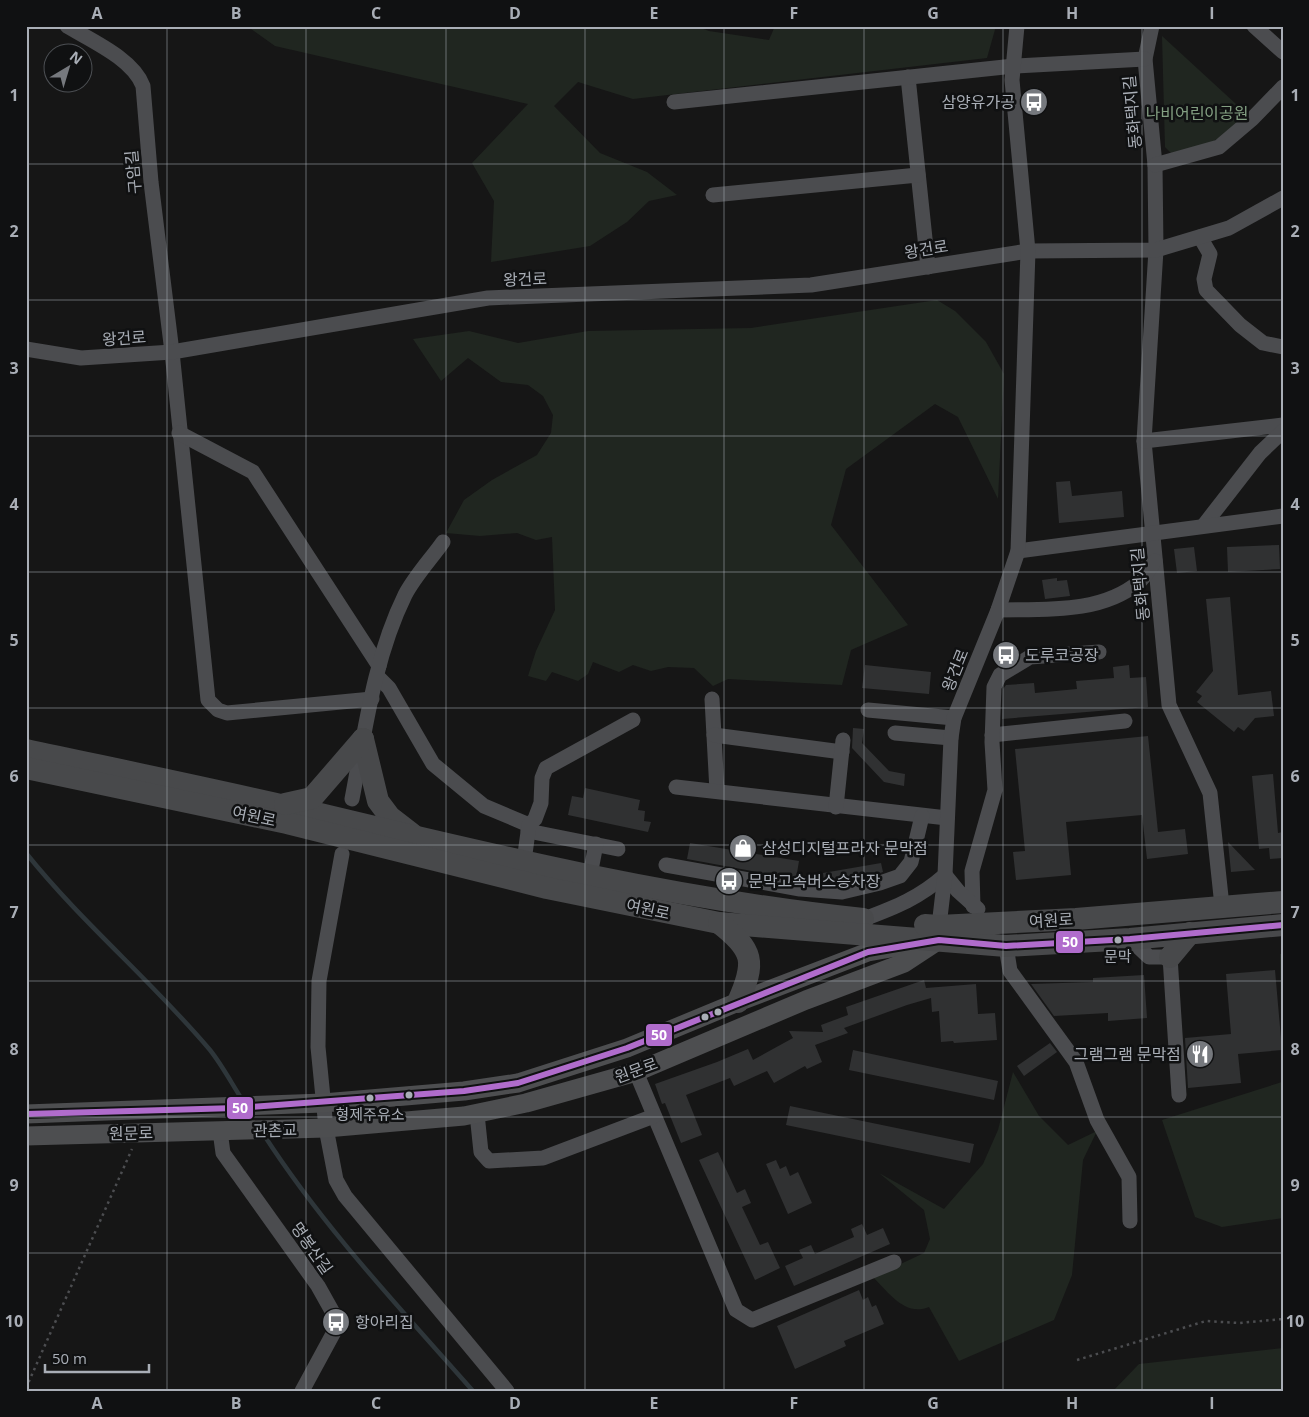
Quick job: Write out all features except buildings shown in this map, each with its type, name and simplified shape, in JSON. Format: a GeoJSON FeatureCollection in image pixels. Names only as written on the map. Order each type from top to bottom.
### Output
{"type":"FeatureCollection","features":[{"type":"Feature","properties":{"kind":"highway"},"geometry":{"type":"LineString","coordinates":[[278,805],[312,798],[364,739]]}},
{"type":"Feature","properties":{"kind":"highway"},"geometry":{"type":"LineString","coordinates":[[364,739],[378,801],[390,817],[419,839]]}},
{"type":"Feature","properties":{"kind":"highway","name":"여원로"},"geometry":{"type":"LineString","coordinates":[[26,750],[278,805],[419,839],[707,899],[864,919],[1006,946],[1130,938],[1283,924]]}},
{"type":"Feature","properties":{"kind":"highway","name":"여원로"},"geometry":{"type":"LineString","coordinates":[[26,768],[288,823],[547,888],[719,923],[939,933],[996,923],[1076,919],[1283,902]]}},
{"type":"Feature","properties":{"kind":"highway"},"geometry":{"type":"LineString","coordinates":[[1222,906],[1225,929]]}},
{"type":"Feature","properties":{"kind":"highway"},"geometry":{"type":"LineString","coordinates":[[719,923],[738,938],[746,950],[750,965],[738,1002]]}},
{"type":"Feature","properties":{"kind":"highway"},"geometry":{"type":"LineString","coordinates":[[1170,957],[1190,933]]}},
{"type":"Feature","properties":{"kind":"main road","name":"원문로"},"geometry":{"type":"LineString","coordinates":[[317,1103],[464,1091],[518,1083],[627,1048],[738,1002],[868,952],[939,933]]}},
{"type":"Feature","properties":{"kind":"main road","name":"원문로"},"geometry":{"type":"LineString","coordinates":[[320,1128],[477,1114],[526,1103],[636,1072],[806,1000],[904,963],[939,933]]}},
{"type":"Feature","properties":{"kind":"main road"},"geometry":{"type":"LineString","coordinates":[[627,1048],[636,1072]]}},
{"type":"Feature","properties":{"kind":"main road","name":"관촌교"},"geometry":{"type":"LineString","coordinates":[[227,1108],[317,1103]]}},
{"type":"Feature","properties":{"kind":"main road","name":"원문로"},"geometry":{"type":"LineString","coordinates":[[26,1114],[227,1108]]}},
{"type":"Feature","properties":{"kind":"main road"},"geometry":{"type":"LineString","coordinates":[[227,1108],[228,1131]]}},
{"type":"Feature","properties":{"kind":"main road","name":"관촌교"},"geometry":{"type":"LineString","coordinates":[[228,1131],[320,1128]]}},
{"type":"Feature","properties":{"kind":"main road","name":"원문로"},"geometry":{"type":"LineString","coordinates":[[26,1136],[228,1131]]}},
{"type":"Feature","properties":{"kind":"street","name":"구암길"},"geometry":{"type":"LineString","coordinates":[[67,26],[129,65],[139,75],[143,86],[151,182],[172,352],[208,700],[218,710],[227,713],[372,699]]}},
{"type":"Feature","properties":{"kind":"street","name":"왕건로"},"geometry":{"type":"LineString","coordinates":[[939,933],[945,875],[951,738],[954,718],[998,610],[1018,551],[1028,251],[1012,80],[1017,26]]}},
{"type":"Feature","properties":{"kind":"street","name":"동화택지길"},"geometry":{"type":"LineString","coordinates":[[1152,26],[1145,59],[1155,165],[1156,250],[1144,441],[1168,705],[1210,793],[1222,906]]}},
{"type":"Feature","properties":{"kind":"street"},"geometry":{"type":"LineString","coordinates":[[1254,26],[1283,52]]}},
{"type":"Feature","properties":{"kind":"street"},"geometry":{"type":"LineString","coordinates":[[674,102],[1014,66],[1145,59]]}},
{"type":"Feature","properties":{"kind":"street"},"geometry":{"type":"LineString","coordinates":[[908,77],[928,267]]}},
{"type":"Feature","properties":{"kind":"street","name":"동화택지길"},"geometry":{"type":"LineString","coordinates":[[1155,165],[1218,147],[1252,119],[1283,86]]}},
{"type":"Feature","properties":{"kind":"street"},"geometry":{"type":"LineString","coordinates":[[713,195],[918,175]]}},
{"type":"Feature","properties":{"kind":"street"},"geometry":{"type":"LineString","coordinates":[[1028,251],[1156,250],[1229,228],[1283,198]]}},
{"type":"Feature","properties":{"kind":"street"},"geometry":{"type":"LineString","coordinates":[[1200,237],[1210,254],[1204,279],[1206,290],[1240,325],[1263,343],[1283,347]]}},
{"type":"Feature","properties":{"kind":"street","name":"왕건로"},"geometry":{"type":"LineString","coordinates":[[26,349],[82,358],[172,352],[488,298],[811,285],[1028,251]]}},
{"type":"Feature","properties":{"kind":"street"},"geometry":{"type":"LineString","coordinates":[[1144,441],[1283,425]]}},
{"type":"Feature","properties":{"kind":"street"},"geometry":{"type":"LineString","coordinates":[[1204,526],[1260,453],[1283,431]]}},
{"type":"Feature","properties":{"kind":"street"},"geometry":{"type":"LineString","coordinates":[[179,433],[254,472],[389,688],[433,764],[484,806],[529,828],[618,849]]}},
{"type":"Feature","properties":{"kind":"street"},"geometry":{"type":"LineString","coordinates":[[1018,551],[1283,516]]}},
{"type":"Feature","properties":{"kind":"street"},"geometry":{"type":"LineString","coordinates":[[352,799],[378,671],[394,622],[406,593],[444,542]]}},
{"type":"Feature","properties":{"kind":"street"},"geometry":{"type":"LineString","coordinates":[[998,610],[1061,609],[1114,598],[1139,582],[1155,561]]}},
{"type":"Feature","properties":{"kind":"street"},"geometry":{"type":"LineString","coordinates":[[973,906],[972,870],[995,790],[992,735],[994,687],[1000,675],[1030,657],[1099,652]]}},
{"type":"Feature","properties":{"kind":"street"},"geometry":{"type":"LineString","coordinates":[[712,699],[718,791]]}},
{"type":"Feature","properties":{"kind":"street"},"geometry":{"type":"LineString","coordinates":[[868,710],[954,718]]}},
{"type":"Feature","properties":{"kind":"street"},"geometry":{"type":"LineString","coordinates":[[524,861],[529,828],[535,819],[541,803],[542,778],[546,768],[633,720]]}},
{"type":"Feature","properties":{"kind":"street"},"geometry":{"type":"LineString","coordinates":[[992,735],[1125,722]]}},
{"type":"Feature","properties":{"kind":"street"},"geometry":{"type":"LineString","coordinates":[[895,733],[951,738]]}},
{"type":"Feature","properties":{"kind":"street"},"geometry":{"type":"LineString","coordinates":[[714,735],[842,746],[836,807]]}},
{"type":"Feature","properties":{"kind":"street"},"geometry":{"type":"LineString","coordinates":[[676,787],[836,807],[947,818]]}},
{"type":"Feature","properties":{"kind":"street"},"geometry":{"type":"LineString","coordinates":[[666,865],[800,889],[842,892],[880,884],[900,876],[911,862],[922,816]]}},
{"type":"Feature","properties":{"kind":"street"},"geometry":{"type":"LineString","coordinates":[[590,875],[596,844]]}},
{"type":"Feature","properties":{"kind":"street"},"geometry":{"type":"LineString","coordinates":[[342,854],[319,981],[317,1103],[320,1128],[336,1180],[345,1196],[508,1391]]}},
{"type":"Feature","properties":{"kind":"street"},"geometry":{"type":"LineString","coordinates":[[864,919],[905,904],[931,888],[945,875],[973,906],[996,923]]}},
{"type":"Feature","properties":{"kind":"street"},"geometry":{"type":"LineString","coordinates":[[1130,938],[1149,957],[1170,957],[1179,1095]]}},
{"type":"Feature","properties":{"kind":"street"},"geometry":{"type":"LineString","coordinates":[[1006,946],[1010,971],[1076,1062],[1097,1120],[1129,1177],[1130,1220]]}},
{"type":"Feature","properties":{"kind":"street"},"geometry":{"type":"LineString","coordinates":[[636,1072],[736,1310],[744,1317],[752,1320],[894,1262]]}},
{"type":"Feature","properties":{"kind":"street"},"geometry":{"type":"LineString","coordinates":[[477,1114],[480,1152],[489,1160],[543,1158],[654,1116]]}},
{"type":"Feature","properties":{"kind":"street","name":"명봉산길"},"geometry":{"type":"LineString","coordinates":[[228,1131],[223,1154],[318,1286],[332,1311],[334,1332],[302,1391]]}},
{"type":"Feature","properties":{"kind":"path"},"geometry":{"type":"LineString","coordinates":[[26,1388],[140,1133]]}},
{"type":"Feature","properties":{"kind":"path"},"geometry":{"type":"LineString","coordinates":[[1077,1360],[1206,1321],[1239,1323],[1283,1319]]}},
{"type":"Feature","properties":{"kind":"green space"},"geometry":{"type":"Polygon","coordinates":[[[247,26],[696,26],[709,31],[769,40],[775,26],[996,26],[987,58],[633,99],[578,82],[554,106],[600,153],[647,172],[677,195],[649,201],[627,222],[590,246],[491,262],[494,201],[472,163],[528,104],[275,46],[247,26]]]}},
{"type":"Feature","properties":{"kind":"green space","name":"나비어린이공원"},"geometry":{"type":"Polygon","coordinates":[[[1162,36],[1249,116],[1214,141],[1173,155],[1165,147],[1162,36]]]}},
{"type":"Feature","properties":{"kind":"green space"},"geometry":{"type":"Polygon","coordinates":[[[937,300],[955,311],[986,342],[1004,374],[998,499],[958,417],[935,404],[846,469],[831,525],[908,625],[851,650],[842,685],[728,679],[713,686],[694,668],[668,667],[651,671],[633,665],[619,672],[593,662],[588,674],[578,681],[552,672],[546,681],[528,676],[536,651],[555,610],[552,537],[536,540],[517,533],[480,536],[446,533],[464,500],[492,480],[537,455],[551,433],[553,415],[543,396],[528,385],[501,382],[468,358],[441,381],[413,339],[469,331],[518,343],[588,331],[751,328],[937,300]]]}},
{"type":"Feature","properties":{"kind":"green space"},"geometry":{"type":"Polygon","coordinates":[[[1280,954],[1283,954],[1283,1218],[1222,1227],[1195,1217],[1162,1120],[1282,1082],[1280,954]]]}},
{"type":"Feature","properties":{"kind":"green space"},"geometry":{"type":"Polygon","coordinates":[[[1013,1072],[1039,1116],[1068,1145],[1097,1131],[1083,1160],[1072,1275],[1054,1320],[959,1361],[929,1307],[912,1309],[905,1306],[891,1296],[873,1277],[924,1253],[930,1239],[924,1210],[879,1173],[944,1209],[983,1164],[998,1130],[1013,1072]]]}},
{"type":"Feature","properties":{"kind":"green space"},"geometry":{"type":"Polygon","coordinates":[[[1283,1348],[1283,1391],[1113,1391],[1139,1364],[1283,1348]]]}},
{"type":"Feature","properties":{"kind":"waterway"},"geometry":{"type":"LineString","coordinates":[[26,853],[70,904],[165,1000],[210,1050],[243,1101]]}},
{"type":"Feature","properties":{"kind":"waterway"},"geometry":{"type":"LineString","coordinates":[[264,1135],[337,1235],[473,1391]]}},
{"type":"Feature","properties":{"kind":"transit line","name":"50"},"geometry":{"type":"LineString","coordinates":[[26,1114],[236,1108],[464,1091],[518,1083],[627,1048],[868,952],[939,940],[1006,946],[1130,939],[1283,925]]}},
{"type":"Feature","properties":{"kind":"place","name":"삼양유가공"},"geometry":{"type":"Point","coordinates":[1034,102]}},
{"type":"Feature","properties":{"kind":"place","name":"도루코공장"},"geometry":{"type":"Point","coordinates":[1006,655]}},
{"type":"Feature","properties":{"kind":"place","name":"삼성디지털프라자 문막점"},"geometry":{"type":"Point","coordinates":[743,848]}},
{"type":"Feature","properties":{"kind":"place","name":"문막고속버스승차장"},"geometry":{"type":"Point","coordinates":[729,881]}},
{"type":"Feature","properties":{"kind":"place","name":"문막"},"geometry":{"type":"Point","coordinates":[1118,940]}},
{"type":"Feature","properties":{"kind":"place","name":"그램그램 문막점"},"geometry":{"type":"Point","coordinates":[1200,1054]}},
{"type":"Feature","properties":{"kind":"place","name":"형제주유소"},"geometry":{"type":"Point","coordinates":[370,1098]}},
{"type":"Feature","properties":{"kind":"place","name":"항아리집"},"geometry":{"type":"Point","coordinates":[336,1322]}}]}
